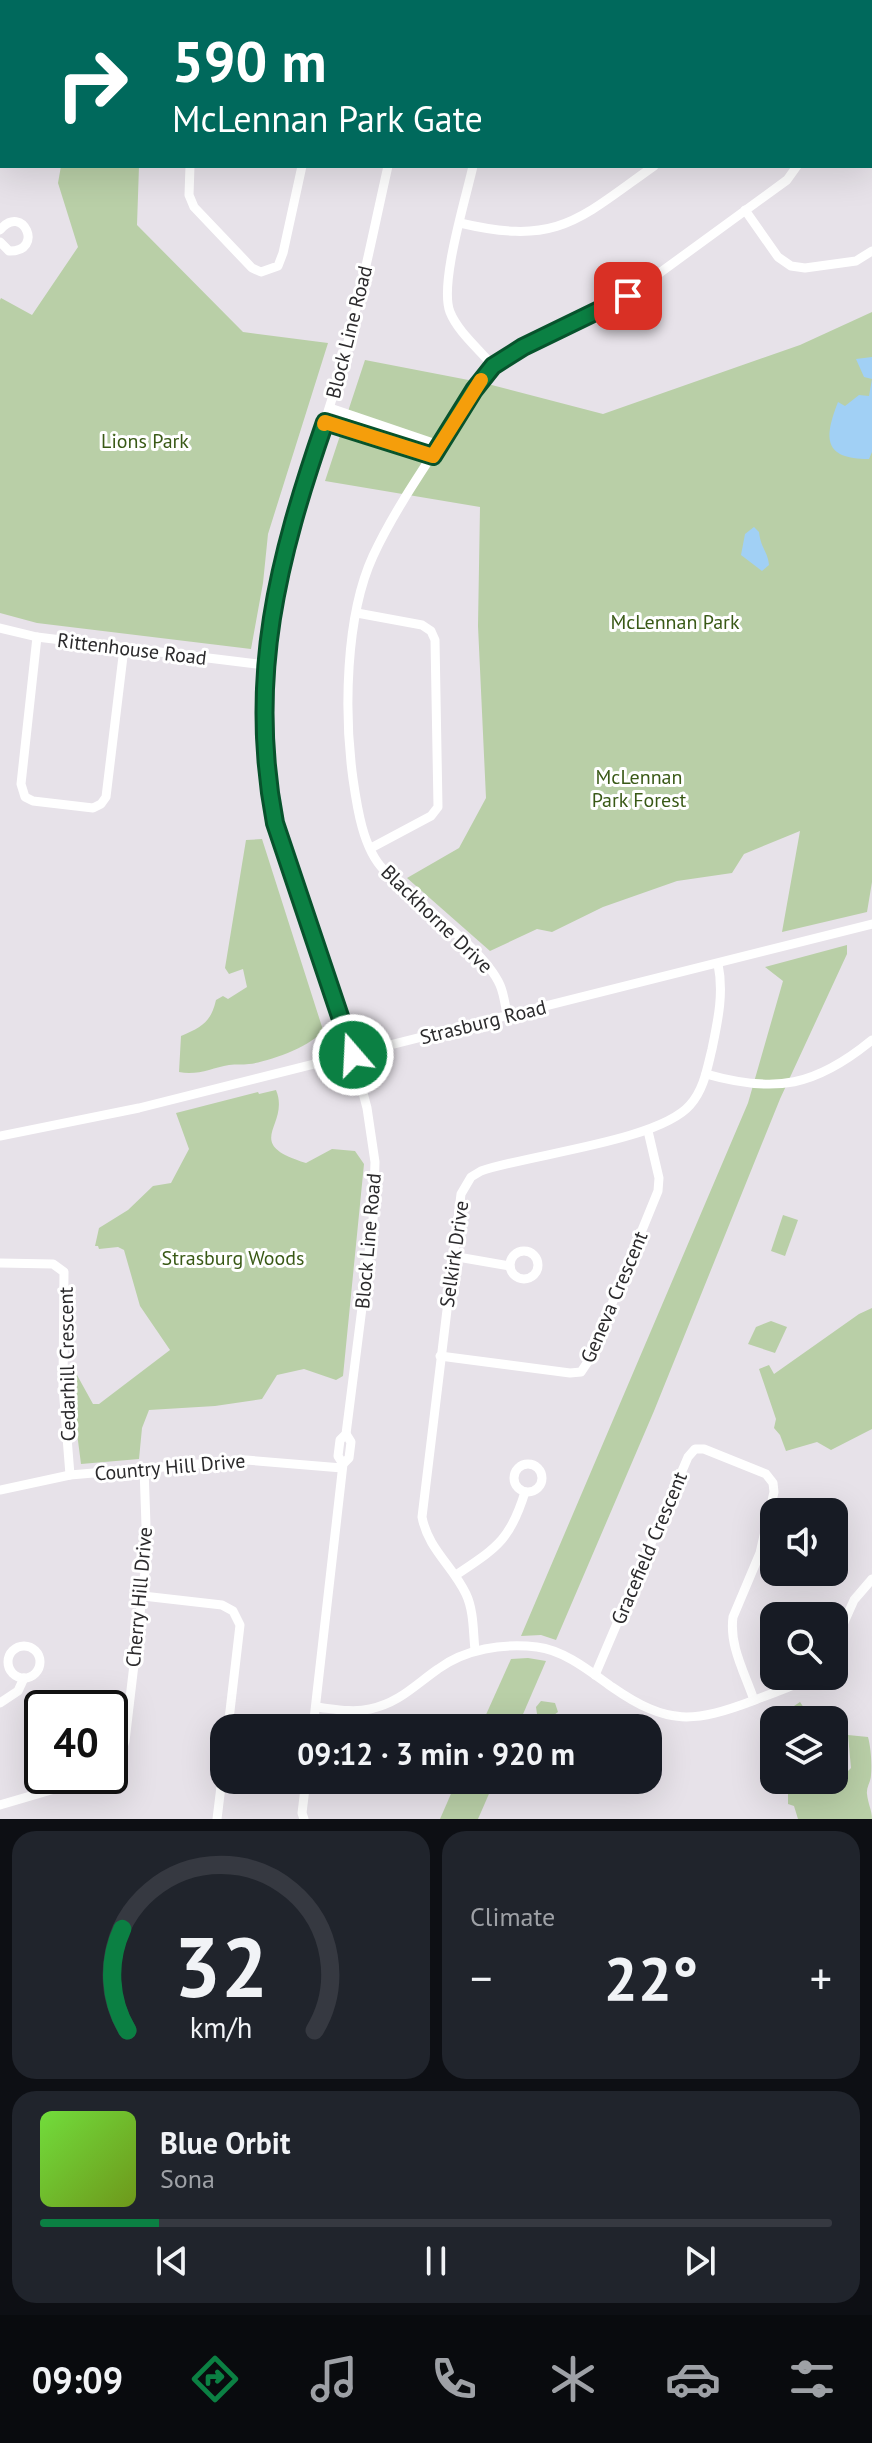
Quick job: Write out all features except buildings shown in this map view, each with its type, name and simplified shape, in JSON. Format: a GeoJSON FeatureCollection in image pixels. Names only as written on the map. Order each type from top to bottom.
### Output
{"type":"FeatureCollection","features":[{"type":"Feature","properties":{"kind":"street"},"geometry":{"type":"LineString","coordinates":[[190,168],[189,195],[200,216],[252,268],[261,272],[278,266],[302,168]]}},
{"type":"Feature","properties":{"kind":"street","name":"Block Line Road"},"geometry":{"type":"LineString","coordinates":[[315,1714],[342,1466],[349,1458],[351,1442],[346,1434],[376,1188],[373,1140],[353,1055],[275,823],[268,788],[263,711],[265,665],[287,539],[330,408],[388,168]]}},
{"type":"Feature","properties":{"kind":"street"},"geometry":{"type":"LineString","coordinates":[[473,168],[448,279],[448,301],[455,321],[493,366]]}},
{"type":"Feature","properties":{"kind":"street"},"geometry":{"type":"LineString","coordinates":[[460,223],[495,231],[543,231],[585,215],[651,168]]}},
{"type":"Feature","properties":{"kind":"street","name":"Blackhorne Drive"},"geometry":{"type":"LineString","coordinates":[[507,1014],[501,987],[492,971],[381,868],[371,848],[355,794],[348,744],[350,665],[357,613],[372,558],[439,445],[493,366],[523,347],[628,296],[787,180],[796,168]]}},
{"type":"Feature","properties":{"kind":"street"},"geometry":{"type":"LineString","coordinates":[[745,210],[778,257],[791,266],[805,268],[856,261],[872,251]]}},
{"type":"Feature","properties":{"kind":"street"},"geometry":{"type":"LineString","coordinates":[[0,242],[5,249],[15,251],[24,247],[28,240],[27,230],[20,223],[12,222],[1,228]]}},
{"type":"Feature","properties":{"kind":"street"},"geometry":{"type":"LineString","coordinates":[[330,408],[439,445]]}},
{"type":"Feature","properties":{"kind":"street"},"geometry":{"type":"LineString","coordinates":[[325,422],[433,456]]}},
{"type":"Feature","properties":{"kind":"street"},"geometry":{"type":"LineString","coordinates":[[357,613],[422,625],[431,631],[435,640],[438,807],[431,816],[371,848]]}},
{"type":"Feature","properties":{"kind":"street","name":"Rittenhouse Road"},"geometry":{"type":"LineString","coordinates":[[0,628],[37,637],[265,665]]}},
{"type":"Feature","properties":{"kind":"street"},"geometry":{"type":"LineString","coordinates":[[37,637],[21,784],[25,797],[33,801],[93,808],[106,797],[124,648]]}},
{"type":"Feature","properties":{"kind":"street","name":"Strasburg Road"},"geometry":{"type":"LineString","coordinates":[[0,1136],[139,1108],[872,924]]}},
{"type":"Feature","properties":{"kind":"street","name":"Selkirk Drive"},"geometry":{"type":"LineString","coordinates":[[475,1650],[468,1597],[456,1575],[427,1538],[422,1517],[461,1194],[471,1177],[481,1171],[648,1131],[678,1117],[699,1092],[706,1074],[721,1005],[718,964]]}},
{"type":"Feature","properties":{"kind":"street"},"geometry":{"type":"LineString","coordinates":[[706,1074],[758,1085],[803,1080],[830,1071],[872,1040]]}},
{"type":"Feature","properties":{"kind":"street","name":"Geneva Crescent"},"geometry":{"type":"LineString","coordinates":[[440,1356],[581,1372],[589,1360],[658,1191],[659,1178],[648,1131]]}},
{"type":"Feature","properties":{"kind":"street"},"geometry":{"type":"LineString","coordinates":[[452,1256],[510,1266]]}},
{"type":"Feature","properties":{"kind":"street","name":"Cedarhill Crescent"},"geometry":{"type":"LineString","coordinates":[[0,1263],[53,1264],[64,1272],[63,1387],[70,1475]]}},
{"type":"Feature","properties":{"kind":"street","name":"Gracefield Crescent"},"geometry":{"type":"LineString","coordinates":[[595,1675],[688,1457],[695,1449],[704,1449],[766,1474],[773,1483],[774,1492],[760,1553],[733,1617],[731,1629],[754,1700]]}},
{"type":"Feature","properties":{"kind":"street","name":"Country Hill Drive"},"geometry":{"type":"LineString","coordinates":[[0,1490],[70,1475],[246,1460],[342,1466]]}},
{"type":"Feature","properties":{"kind":"street","name":"Cherry Hill Drive"},"geometry":{"type":"LineString","coordinates":[[128,1717],[147,1554],[144,1468]]}},
{"type":"Feature","properties":{"kind":"street"},"geometry":{"type":"LineString","coordinates":[[456,1575],[499,1545],[512,1525],[525,1492]]}},
{"type":"Feature","properties":{"kind":"street"},"geometry":{"type":"LineString","coordinates":[[848,1614],[854,1600],[872,1579]]}},
{"type":"Feature","properties":{"kind":"street"},"geometry":{"type":"LineString","coordinates":[[143,1596],[222,1605],[233,1611],[240,1625],[230,1714]]}},
{"type":"Feature","properties":{"kind":"street"},"geometry":{"type":"LineString","coordinates":[[316,1707],[359,1711],[393,1702],[445,1664],[475,1650],[517,1647],[543,1648],[564,1656],[640,1705],[681,1718],[717,1714],[778,1690]]}},
{"type":"Feature","properties":{"kind":"street"},"geometry":{"type":"LineString","coordinates":[[0,1703],[18,1691],[24,1678]]}},
{"type":"Feature","properties":{"kind":"street"},"geometry":{"type":"LineString","coordinates":[[0,1805],[38,1794]]}},
{"type":"Feature","properties":{"kind":"street"},"geometry":{"type":"LineString","coordinates":[[217,1819],[220,1794]]}},
{"type":"Feature","properties":{"kind":"street"},"geometry":{"type":"LineString","coordinates":[[300,1817],[304,1794]]}},
{"type":"Feature","properties":{"kind":"green space","name":"Lions Park"},"geometry":{"type":"Polygon","coordinates":[[[61,168],[139,168],[137,225],[243,332],[328,343],[268,534],[251,649],[37,623],[0,613],[0,300],[32,315],[78,247],[58,183],[61,168]]]}},
{"type":"Feature","properties":{"kind":"green space","name":"McLennan Park"},"geometry":{"type":"Polygon","coordinates":[[[872,312],[872,882],[867,912],[782,932],[800,831],[744,854],[732,873],[677,881],[603,907],[552,932],[537,929],[490,951],[407,878],[459,848],[486,798],[478,626],[480,507],[325,481],[365,360],[484,383],[603,414],[800,345],[872,312]]]}},
{"type":"Feature","properties":{"kind":"green space"},"geometry":{"type":"Polygon","coordinates":[[[262,839],[323,1030],[310,1042],[267,1060],[198,1072],[179,1072],[181,1036],[204,1023],[216,1000],[223,996],[228,999],[247,987],[243,969],[229,974],[225,968],[246,840],[262,839]]]}},
{"type":"Feature","properties":{"kind":"green space"},"geometry":{"type":"Polygon","coordinates":[[[847,945],[847,954],[780,1099],[654,1411],[556,1640],[541,1635],[521,1636],[748,1103],[783,981],[765,967],[847,945]]]}},
{"type":"Feature","properties":{"kind":"green space","name":"Strasburg Woods"},"geometry":{"type":"Polygon","coordinates":[[[276,1090],[278,1114],[271,1141],[276,1148],[286,1156],[306,1163],[332,1149],[355,1151],[364,1164],[343,1376],[336,1380],[304,1369],[277,1375],[262,1399],[215,1406],[149,1410],[142,1428],[139,1459],[81,1464],[72,1366],[93,1404],[99,1404],[170,1350],[140,1306],[124,1250],[118,1247],[99,1249],[95,1246],[99,1228],[128,1210],[153,1186],[171,1183],[189,1149],[176,1113],[276,1090]]]}},
{"type":"Feature","properties":{"kind":"green space"},"geometry":{"type":"Polygon","coordinates":[[[783,1215],[798,1220],[785,1256],[771,1251],[783,1215]]]}},
{"type":"Feature","properties":{"kind":"green space"},"geometry":{"type":"Polygon","coordinates":[[[872,1308],[872,1429],[831,1450],[817,1442],[786,1451],[774,1428],[776,1419],[759,1369],[769,1365],[774,1374],[872,1308]]]}},
{"type":"Feature","properties":{"kind":"green space"},"geometry":{"type":"Polygon","coordinates":[[[771,1321],[787,1327],[775,1353],[748,1344],[756,1327],[771,1321]]]}},
{"type":"Feature","properties":{"kind":"green space"},"geometry":{"type":"Polygon","coordinates":[[[511,1659],[546,1661],[523,1714],[486,1714],[511,1659]]]}},
{"type":"Feature","properties":{"kind":"green space"},"geometry":{"type":"Polygon","coordinates":[[[541,1701],[555,1703],[558,1712],[537,1714],[536,1707],[541,1701]]]}},
{"type":"Feature","properties":{"kind":"green space"},"geometry":{"type":"Polygon","coordinates":[[[848,1735],[868,1737],[871,1778],[867,1794],[872,1819],[798,1819],[794,1806],[788,1804],[788,1794],[848,1794],[848,1771],[851,1768],[848,1735]]]}},
{"type":"Feature","properties":{"kind":"green space"},"geometry":{"type":"Polygon","coordinates":[[[451,1794],[489,1794],[478,1819],[440,1819],[451,1794]]]}},
{"type":"Feature","properties":{"kind":"water"},"geometry":{"type":"Polygon","coordinates":[[[872,357],[872,379],[864,377],[856,359],[872,357]]]}},
{"type":"Feature","properties":{"kind":"water"},"geometry":{"type":"Polygon","coordinates":[[[872,379],[872,452],[869,459],[843,455],[835,450],[830,436],[838,402],[845,406],[859,395],[869,396],[872,379]]]}},
{"type":"Feature","properties":{"kind":"water"},"geometry":{"type":"Polygon","coordinates":[[[754,527],[759,532],[769,565],[762,571],[741,555],[745,534],[754,527]]]}},
{"type":"Feature","properties":{"kind":"slow traffic"},"geometry":{"type":"LineString","coordinates":[[324,424],[433,456],[481,380]]}},
{"type":"Feature","properties":{"kind":"route"},"geometry":{"type":"LineString","coordinates":[[353,1055],[275,823],[268,788],[263,711],[268,642],[287,539],[325,422],[433,456],[474,390],[500,360],[628,296]]}},
{"type":"Feature","properties":{"kind":"park label","name":"McLennan Park Forest"},"geometry":{"type":"Point","coordinates":[639,788]}}]}
